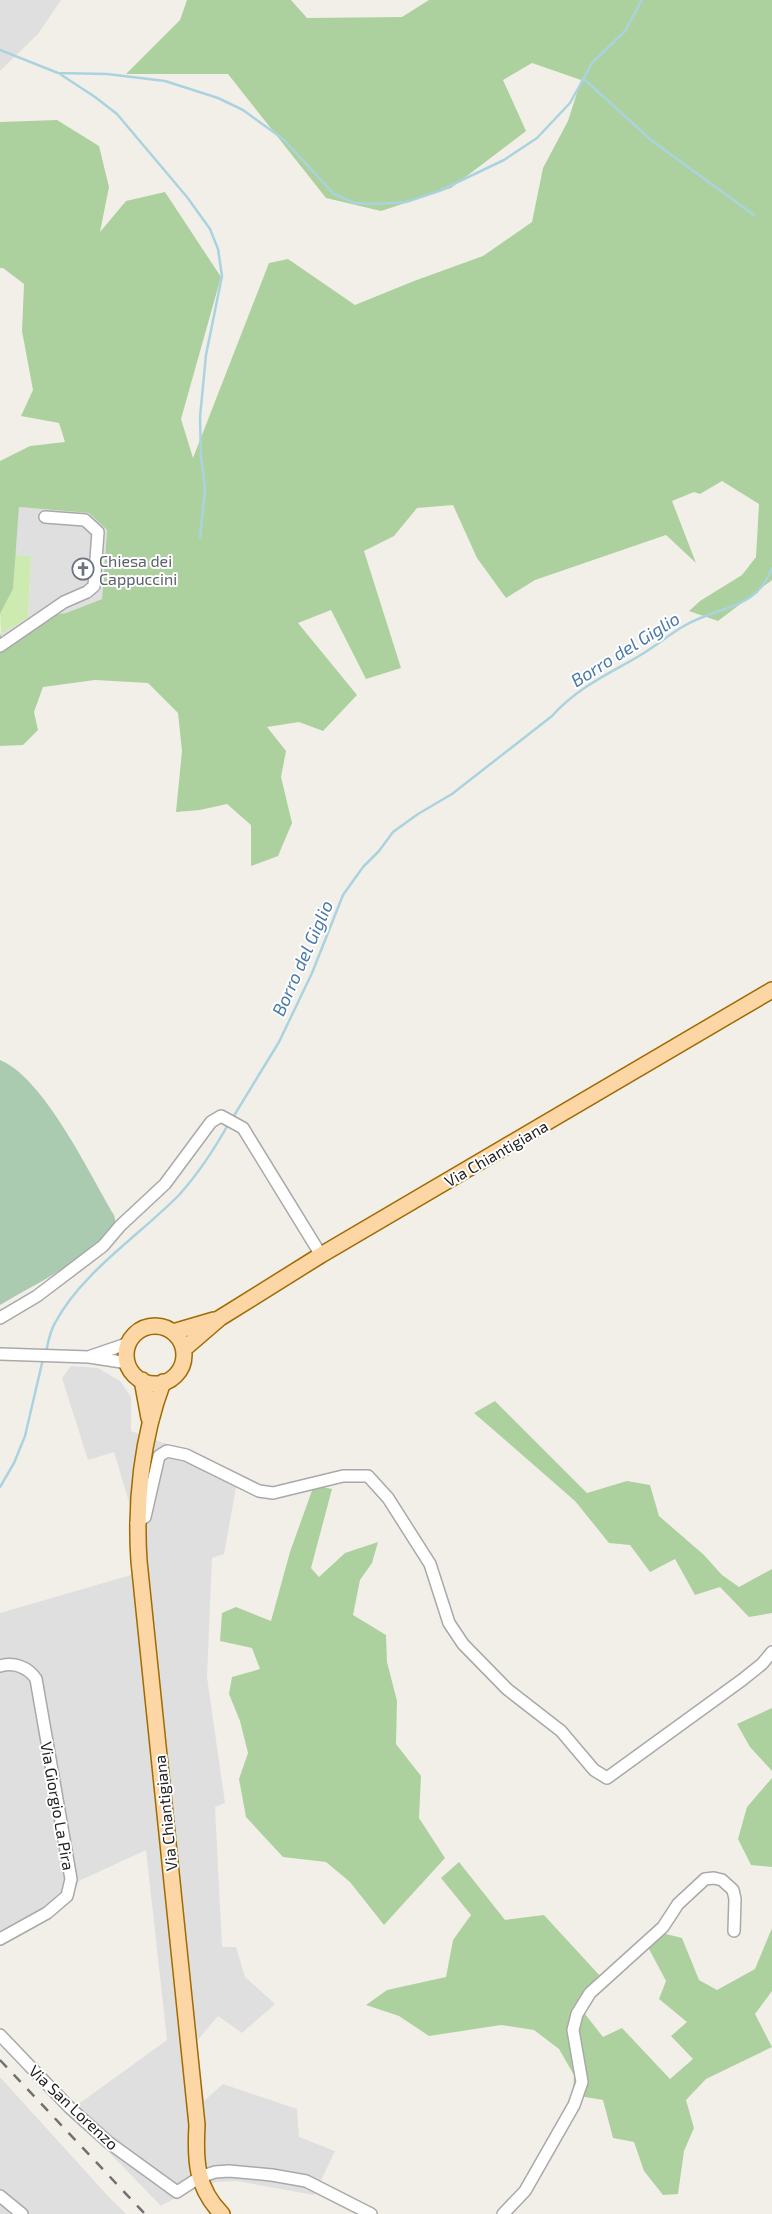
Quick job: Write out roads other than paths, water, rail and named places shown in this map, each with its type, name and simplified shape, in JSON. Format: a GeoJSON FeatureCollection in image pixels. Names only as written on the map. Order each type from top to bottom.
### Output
{"type":"FeatureCollection","features":[{"type":"Feature","properties":{"kind":"main road","name":"Via Chiantigiana"},"geometry":{"type":"LineString","coordinates":[[184,1349],[220,1318],[321,1255],[772,990]]}},
{"type":"Feature","properties":{"kind":"main road","name":"Via Chiantigiana"},"geometry":{"type":"LineString","coordinates":[[129,1343],[141,1330],[149,1327],[157,1326],[173,1332],[220,1318]]}},
{"type":"Feature","properties":{"kind":"main road"},"geometry":{"type":"LineString","coordinates":[[129,1343],[128,1363],[135,1376],[148,1383],[163,1382],[171,1379],[182,1366],[184,1349],[173,1332]]}},
{"type":"Feature","properties":{"kind":"main road","name":"Via Chiantigiana"},"geometry":{"type":"LineString","coordinates":[[142,1380],[149,1422]]}},
{"type":"Feature","properties":{"kind":"main road","name":"Via Chiantigiana"},"geometry":{"type":"LineString","coordinates":[[163,1382],[149,1422],[136,1523],[197,2125],[195,2157],[200,2177],[213,2205],[222,2214]]}},
{"type":"Feature","properties":{"kind":"street"},"geometry":{"type":"LineString","coordinates":[[0,646],[64,602],[87,592],[94,586],[98,532],[86,520],[46,517]]}},
{"type":"Feature","properties":{"kind":"street"},"geometry":{"type":"LineString","coordinates":[[0,1318],[37,1296],[103,1246],[120,1226],[165,1184],[211,1122],[221,1116],[243,1128],[321,1255]]}},
{"type":"Feature","properties":{"kind":"street"},"geometry":{"type":"LineString","coordinates":[[89,1357],[129,1343]]}},
{"type":"Feature","properties":{"kind":"street"},"geometry":{"type":"LineString","coordinates":[[0,1354],[89,1357],[128,1363]]}},
{"type":"Feature","properties":{"kind":"street"},"geometry":{"type":"LineString","coordinates":[[136,1523],[145,1517],[159,1456],[167,1450],[186,1455],[259,1491],[273,1493],[342,1476],[368,1476],[388,1498],[430,1564],[449,1623],[463,1644],[507,1689],[561,1731],[594,1770],[607,1778],[742,1680],[762,1664],[772,1652]]}},
{"type":"Feature","properties":{"kind":"street","name":"Via Giorgio La Pira"},"geometry":{"type":"LineString","coordinates":[[0,1666],[10,1664],[30,1670],[36,1679],[71,1879],[67,1896],[47,1913],[0,1940]]}},
{"type":"Feature","properties":{"kind":"street"},"geometry":{"type":"LineString","coordinates":[[503,2214],[525,2191],[574,2105],[582,2082],[573,2030],[577,2014],[590,1993],[663,1927],[678,1904],[705,1879],[714,1878],[722,1880],[733,1890],[735,1899],[734,1931]]}},
{"type":"Feature","properties":{"kind":"street","name":"Via San Lorenzo"},"geometry":{"type":"LineString","coordinates":[[0,2035],[69,2107],[108,2142],[177,2192],[200,2177]]}},
{"type":"Feature","properties":{"kind":"street"},"geometry":{"type":"LineString","coordinates":[[200,2177],[214,2172],[229,2171],[272,2175],[306,2181],[372,2214]]}},
{"type":"Feature","properties":{"kind":"street"},"geometry":{"type":"LineString","coordinates":[[0,2196],[22,2214]]}},
{"type":"Feature","properties":{"kind":"waterway"},"geometry":{"type":"LineString","coordinates":[[0,50],[58,73],[107,74],[165,81],[218,98],[243,110],[283,139],[334,194],[355,203],[406,202],[439,191],[504,160],[537,138],[570,103],[592,63],[625,31],[642,0]]}},
{"type":"Feature","properties":{"kind":"waterway"},"geometry":{"type":"LineString","coordinates":[[60,74],[117,114],[187,197],[210,229],[218,249],[222,276],[206,355],[200,417],[201,456],[205,489],[200,538]]}},
{"type":"Feature","properties":{"kind":"waterway"},"geometry":{"type":"LineString","coordinates":[[584,79],[651,140],[754,215]]}},
{"type":"Feature","properties":{"kind":"waterway","name":"Borro del Giglio"},"geometry":{"type":"LineString","coordinates":[[232,1119],[279,1042],[312,973],[343,895],[363,867],[379,851],[393,832],[418,814],[452,794],[552,716],[583,689],[684,626],[746,600],[765,582],[772,568]]}},
{"type":"Feature","properties":{"kind":"waterway","name":"Borro del Giglio"},"geometry":{"type":"LineString","coordinates":[[46,1352],[53,1326],[66,1305],[95,1271],[179,1195],[206,1160],[229,1123]]}},
{"type":"Feature","properties":{"kind":"waterway","name":"Borro del Giglio"},"geometry":{"type":"LineString","coordinates":[[0,1487],[14,1463],[25,1436],[43,1359]]}},
{"type":"Feature","properties":{"kind":"railway"},"geometry":{"type":"LineString","coordinates":[[0,2060],[145,2214]]}},
{"type":"Feature","properties":{"kind":"place","name":"Chiesa dei Cappuccini"},"geometry":{"type":"Point","coordinates":[83,569]}}]}
